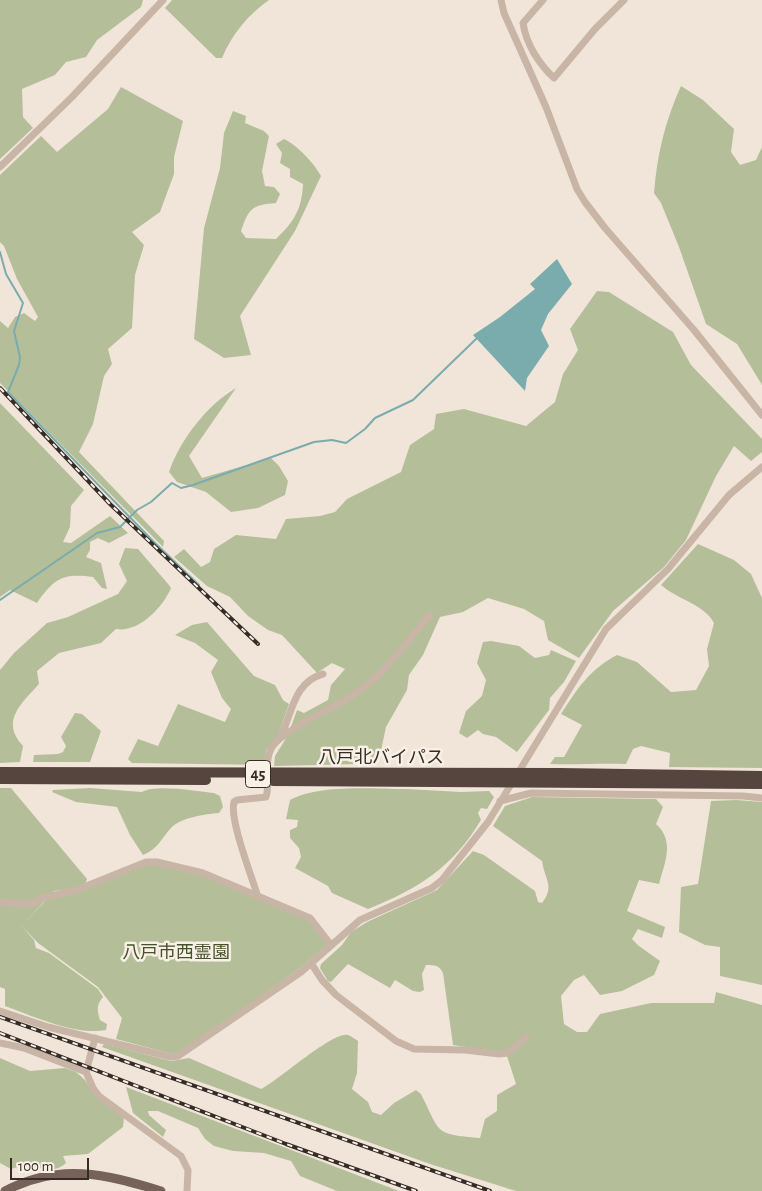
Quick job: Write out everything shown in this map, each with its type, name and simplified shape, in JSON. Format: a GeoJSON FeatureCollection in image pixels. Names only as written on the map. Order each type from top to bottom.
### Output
{"type":"FeatureCollection","features":[{"type":"Feature","properties":{"kind":"highway","name":"八戸北バイパス"},"geometry":{"type":"LineString","coordinates":[[0,772],[513,778],[762,784]]}},
{"type":"Feature","properties":{"kind":"highway","name":"八戸北バイパス"},"geometry":{"type":"LineString","coordinates":[[0,779],[513,778],[560,773],[762,776]]}},
{"type":"Feature","properties":{"kind":"main road"},"geometry":{"type":"LineString","coordinates":[[5,1191],[35,1179],[61,1173],[88,1172],[119,1178],[161,1191]]}},
{"type":"Feature","properties":{"kind":"street"},"geometry":{"type":"LineString","coordinates":[[0,167],[72,97],[163,0]]}},
{"type":"Feature","properties":{"kind":"street"},"geometry":{"type":"LineString","coordinates":[[501,0],[504,13],[546,107],[572,176],[585,202],[605,228],[694,330],[762,415]]}},
{"type":"Feature","properties":{"kind":"street"},"geometry":{"type":"LineString","coordinates":[[543,0],[523,23],[524,31],[541,66],[554,78],[595,29],[624,0]]}},
{"type":"Feature","properties":{"kind":"street"},"geometry":{"type":"LineString","coordinates":[[0,1011],[95,1041],[171,1057],[178,1056],[286,983],[360,920],[422,894],[442,880],[479,836],[606,629],[668,569],[718,507],[762,467]]}},
{"type":"Feature","properties":{"kind":"street"},"geometry":{"type":"LineString","coordinates":[[278,741],[364,688],[430,615]]}},
{"type":"Feature","properties":{"kind":"street"},"geometry":{"type":"LineString","coordinates":[[258,897],[236,826],[232,806],[237,800],[262,798],[268,793],[268,756],[278,741],[301,688],[308,679],[323,674]]}},
{"type":"Feature","properties":{"kind":"street"},"geometry":{"type":"LineString","coordinates":[[500,802],[531,793],[743,796],[762,798]]}},
{"type":"Feature","properties":{"kind":"street"},"geometry":{"type":"LineString","coordinates":[[0,902],[32,904],[45,897],[74,891],[150,862],[203,873],[310,918],[331,945]]}},
{"type":"Feature","properties":{"kind":"street"},"geometry":{"type":"LineString","coordinates":[[312,962],[322,980],[336,995],[396,1041],[414,1049],[465,1050],[499,1054],[508,1053],[526,1037]]}},
{"type":"Feature","properties":{"kind":"street"},"geometry":{"type":"LineString","coordinates":[[95,1041],[86,1072],[93,1088],[99,1096],[181,1156],[188,1170],[187,1191]]}},
{"type":"Feature","properties":{"kind":"street"},"geometry":{"type":"LineString","coordinates":[[0,1043],[24,1048],[86,1072]]}},
{"type":"Feature","properties":{"kind":"green space"},"geometry":{"type":"Polygon","coordinates":[[[0,0],[143,0],[141,7],[97,40],[86,57],[66,62],[55,75],[22,89],[23,117],[33,128],[0,159],[0,0]]]}},
{"type":"Feature","properties":{"kind":"green space"},"geometry":{"type":"Polygon","coordinates":[[[172,0],[269,0],[241,26],[222,58],[216,58],[165,8],[172,0]]]}},
{"type":"Feature","properties":{"kind":"green space"},"geometry":{"type":"Polygon","coordinates":[[[681,86],[703,100],[734,129],[731,152],[740,165],[756,160],[762,147],[762,385],[737,344],[706,324],[679,247],[661,203],[654,193],[657,165],[663,138],[670,112],[681,86]]]}},
{"type":"Feature","properties":{"kind":"green space"},"geometry":{"type":"Polygon","coordinates":[[[121,87],[183,121],[174,157],[174,174],[160,212],[132,232],[144,245],[135,275],[132,328],[108,349],[112,364],[104,376],[93,424],[79,452],[164,541],[163,547],[0,383],[0,321],[8,328],[15,317],[24,313],[35,321],[38,317],[17,279],[4,246],[0,242],[0,175],[41,136],[57,152],[108,109],[121,87]]]}},
{"type":"Feature","properties":{"kind":"green space"},"geometry":{"type":"Polygon","coordinates":[[[233,111],[246,116],[245,123],[264,131],[269,136],[262,171],[265,186],[274,187],[280,194],[276,203],[252,209],[246,217],[241,231],[246,238],[276,239],[288,227],[299,208],[303,184],[290,177],[290,169],[280,163],[282,153],[276,144],[284,139],[294,145],[310,160],[321,176],[295,231],[240,316],[251,355],[224,358],[194,339],[204,228],[220,168],[224,133],[233,111]]]}},
{"type":"Feature","properties":{"kind":"green space"},"geometry":{"type":"Polygon","coordinates":[[[597,291],[609,292],[673,332],[691,365],[762,439],[762,452],[751,461],[734,446],[716,476],[686,540],[664,567],[613,611],[579,658],[548,640],[544,621],[524,609],[488,598],[463,612],[440,617],[423,655],[409,675],[407,690],[386,727],[379,760],[359,764],[274,766],[275,756],[288,735],[297,710],[304,713],[328,700],[331,685],[345,669],[332,663],[317,673],[282,635],[268,630],[248,616],[230,597],[207,586],[174,557],[184,549],[201,567],[210,562],[214,549],[236,535],[276,539],[286,519],[320,516],[335,512],[347,499],[401,472],[410,445],[434,429],[436,414],[464,409],[526,426],[555,402],[563,374],[578,350],[570,329],[597,291]]]}},
{"type":"Feature","properties":{"kind":"green space"},"geometry":{"type":"Polygon","coordinates":[[[236,388],[189,456],[202,478],[271,458],[279,466],[288,481],[285,495],[258,508],[231,512],[206,492],[177,482],[169,472],[180,448],[196,424],[225,395],[236,388]]]}},
{"type":"Feature","properties":{"kind":"green space"},"geometry":{"type":"Polygon","coordinates":[[[0,403],[84,490],[71,506],[70,527],[63,542],[71,543],[110,516],[128,533],[109,543],[98,538],[90,542],[90,550],[86,557],[101,563],[107,589],[102,588],[93,577],[74,576],[66,577],[54,583],[37,603],[10,590],[0,597],[0,403]]]}},
{"type":"Feature","properties":{"kind":"green space"},"geometry":{"type":"Polygon","coordinates":[[[698,544],[734,560],[751,574],[762,598],[762,768],[669,767],[670,753],[641,746],[633,749],[626,764],[550,764],[555,757],[564,757],[582,725],[561,714],[591,673],[617,655],[637,662],[671,692],[696,690],[709,666],[707,649],[714,623],[704,611],[661,585],[698,544]]]}},
{"type":"Feature","properties":{"kind":"green space"},"geometry":{"type":"Polygon","coordinates":[[[125,548],[138,549],[171,588],[167,595],[156,610],[141,623],[125,629],[116,629],[101,643],[59,653],[37,671],[39,684],[20,706],[13,721],[16,737],[23,746],[20,762],[0,763],[0,670],[14,653],[47,623],[68,617],[118,594],[127,581],[119,564],[125,548]]]}},
{"type":"Feature","properties":{"kind":"green space"},"geometry":{"type":"Polygon","coordinates":[[[207,622],[254,676],[275,685],[283,700],[289,704],[277,739],[266,750],[265,765],[132,763],[128,759],[138,739],[158,746],[178,704],[225,722],[231,709],[222,698],[211,672],[218,660],[195,643],[175,635],[192,625],[207,622]]]}},
{"type":"Feature","properties":{"kind":"green space"},"geometry":{"type":"Polygon","coordinates":[[[491,641],[519,646],[535,658],[549,655],[551,650],[576,661],[564,682],[550,698],[549,710],[517,752],[496,737],[483,734],[478,730],[467,738],[459,733],[466,711],[482,696],[486,680],[477,663],[483,642],[491,641]]]}},
{"type":"Feature","properties":{"kind":"green space"},"geometry":{"type":"Polygon","coordinates":[[[75,713],[82,714],[101,731],[90,762],[33,762],[34,755],[63,752],[66,746],[61,737],[75,713]]]}},
{"type":"Feature","properties":{"kind":"green space","name":"八戸市西霊園"},"geometry":{"type":"Polygon","coordinates":[[[0,788],[11,788],[87,879],[85,885],[54,891],[22,925],[49,897],[78,892],[149,863],[175,867],[221,882],[310,921],[328,944],[299,969],[184,1050],[174,1054],[116,1039],[122,1018],[98,987],[38,943],[21,925],[34,940],[36,948],[49,953],[98,989],[103,997],[98,1005],[98,1013],[100,1020],[107,1024],[106,1030],[94,1031],[68,1028],[5,1006],[5,989],[0,987],[0,788]]]}},
{"type":"Feature","properties":{"kind":"green space"},"geometry":{"type":"Polygon","coordinates":[[[90,788],[142,792],[166,788],[214,793],[220,796],[223,807],[219,813],[193,817],[175,825],[156,847],[143,855],[130,835],[117,807],[76,802],[52,792],[53,790],[90,788]]]}},
{"type":"Feature","properties":{"kind":"green space"},"geometry":{"type":"Polygon","coordinates":[[[331,789],[406,789],[461,792],[489,791],[494,797],[487,809],[481,808],[478,813],[481,820],[459,851],[446,864],[433,875],[403,893],[368,909],[332,893],[328,886],[295,868],[301,857],[299,848],[290,838],[290,830],[297,827],[298,820],[286,819],[290,800],[302,795],[331,789]]]}},
{"type":"Feature","properties":{"kind":"green space"},"geometry":{"type":"Polygon","coordinates":[[[532,797],[656,799],[663,807],[656,824],[665,837],[667,852],[659,884],[639,880],[627,911],[665,927],[662,938],[638,929],[632,939],[660,961],[654,975],[622,991],[600,995],[584,975],[574,980],[561,996],[564,1024],[577,1032],[587,1032],[600,1014],[651,1003],[714,1003],[716,992],[762,1005],[762,1191],[516,1191],[430,1164],[102,1047],[104,1044],[171,1061],[189,1058],[261,1089],[331,1040],[348,1035],[358,1041],[357,1073],[352,1089],[368,1102],[372,1112],[381,1115],[394,1103],[416,1090],[421,1094],[432,1117],[441,1130],[454,1135],[480,1138],[485,1119],[497,1111],[497,1095],[516,1084],[506,1053],[453,1045],[443,973],[440,968],[434,965],[426,965],[422,974],[424,990],[420,992],[413,991],[395,980],[390,988],[348,964],[331,982],[328,981],[320,968],[321,964],[342,945],[351,932],[367,922],[437,890],[473,851],[484,855],[535,891],[538,902],[542,903],[549,888],[542,861],[493,826],[505,806],[532,797]]]}},
{"type":"Feature","properties":{"kind":"green space"},"geometry":{"type":"Polygon","coordinates":[[[711,801],[762,802],[762,985],[720,976],[720,947],[705,945],[679,932],[681,887],[698,884],[711,801]]]}},
{"type":"Feature","properties":{"kind":"green space"},"geometry":{"type":"Polygon","coordinates":[[[0,1058],[30,1071],[65,1068],[76,1072],[85,1080],[95,1096],[124,1117],[123,1127],[88,1154],[63,1156],[66,1163],[56,1169],[21,1166],[11,1169],[0,1163],[0,1058]]]}},
{"type":"Feature","properties":{"kind":"green space"},"geometry":{"type":"Polygon","coordinates":[[[126,1087],[399,1191],[337,1191],[300,1176],[291,1161],[264,1153],[233,1151],[214,1146],[205,1139],[198,1128],[158,1111],[148,1111],[149,1115],[166,1130],[163,1137],[133,1113],[126,1087]]]}},
{"type":"Feature","properties":{"kind":"water"},"geometry":{"type":"Polygon","coordinates":[[[557,259],[572,284],[548,314],[541,330],[549,346],[527,378],[525,391],[473,335],[500,317],[535,289],[530,284],[557,259]]]}},
{"type":"Feature","properties":{"kind":"waterway"},"geometry":{"type":"LineString","coordinates":[[0,252],[6,274],[23,303],[14,331],[20,357],[19,365],[8,392],[153,541],[199,585]]}},
{"type":"Feature","properties":{"kind":"waterway"},"geometry":{"type":"LineString","coordinates":[[0,600],[97,533],[120,527],[137,510],[151,502],[172,483],[181,488],[193,485],[314,442],[332,440],[346,443],[365,429],[375,418],[413,400],[476,339]]}},
{"type":"Feature","properties":{"kind":"railway"},"geometry":{"type":"LineString","coordinates":[[0,388],[110,504],[258,644]]}},
{"type":"Feature","properties":{"kind":"railway"},"geometry":{"type":"LineString","coordinates":[[0,1017],[490,1191]]}},
{"type":"Feature","properties":{"kind":"railway"},"geometry":{"type":"LineString","coordinates":[[0,1033],[286,1144],[416,1191]]}}]}
